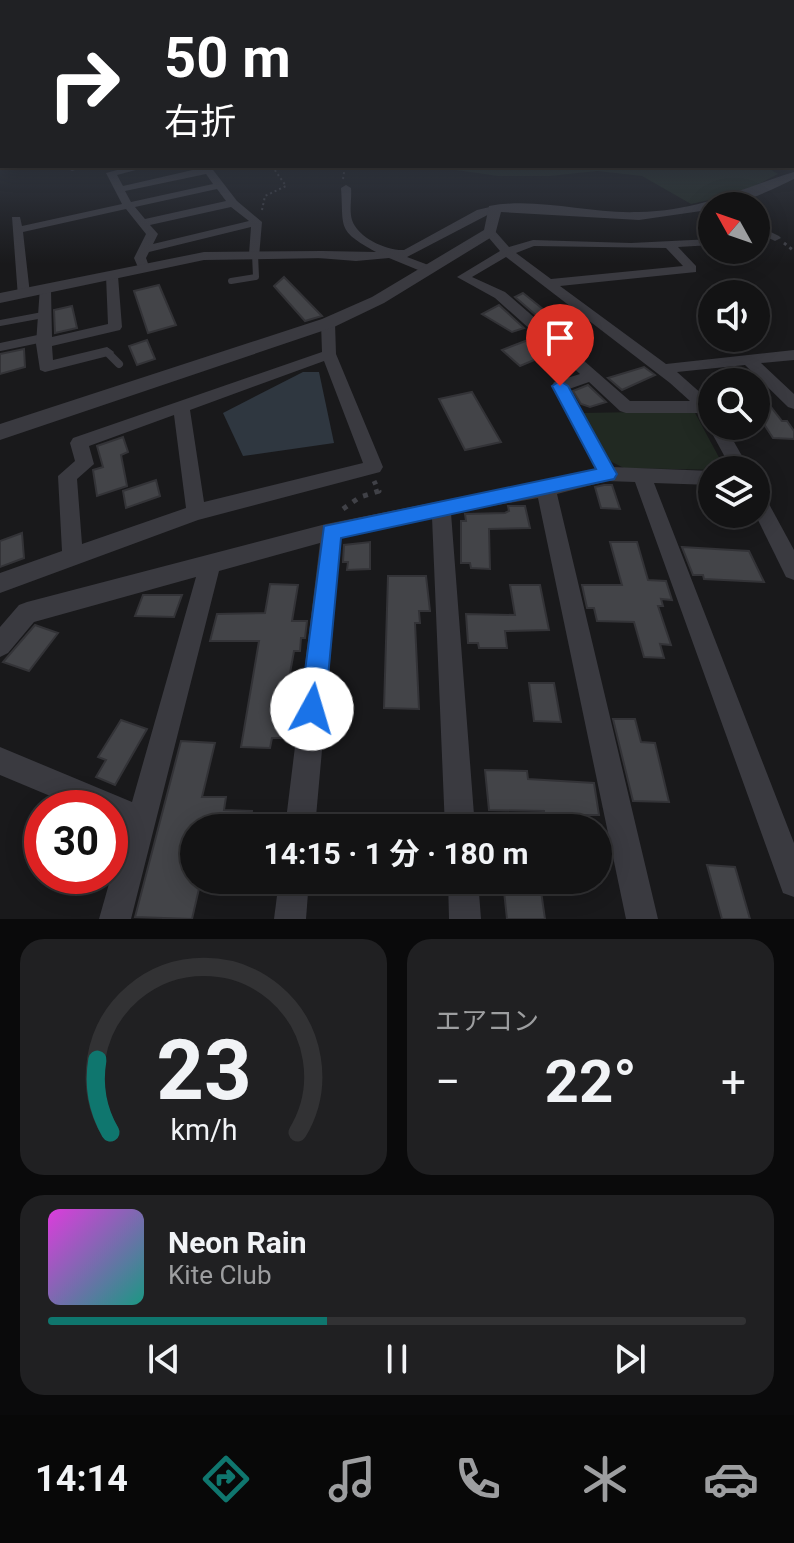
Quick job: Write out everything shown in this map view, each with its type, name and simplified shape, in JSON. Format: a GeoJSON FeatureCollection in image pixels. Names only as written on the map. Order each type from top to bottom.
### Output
{"type":"FeatureCollection","features":[{"type":"Feature","properties":{"kind":"street"},"geometry":{"type":"LineString","coordinates":[[113,178],[128,205],[152,234],[140,258],[144,269]]}},
{"type":"Feature","properties":{"kind":"street"},"geometry":{"type":"LineString","coordinates":[[120,189],[166,178]]}},
{"type":"Feature","properties":{"kind":"street"},"geometry":{"type":"LineString","coordinates":[[215,178],[233,203],[257,222]]}},
{"type":"Feature","properties":{"kind":"street"},"geometry":{"type":"LineString","coordinates":[[760,192],[788,178]]}},
{"type":"Feature","properties":{"kind":"street"},"geometry":{"type":"LineString","coordinates":[[23,294],[16,224],[220,185]]}},
{"type":"Feature","properties":{"kind":"street"},"geometry":{"type":"LineString","coordinates":[[346,188],[349,201],[345,218],[353,233],[427,269]]}},
{"type":"Feature","properties":{"kind":"street"},"geometry":{"type":"LineString","coordinates":[[143,223],[233,203]]}},
{"type":"Feature","properties":{"kind":"street"},"geometry":{"type":"LineString","coordinates":[[0,298],[204,256],[395,256],[407,253],[481,212],[494,209],[541,207],[629,216],[698,208]]}},
{"type":"Feature","properties":{"kind":"street"},"geometry":{"type":"LineString","coordinates":[[0,432],[328,323],[378,300],[490,232],[494,224],[494,209]]}},
{"type":"Feature","properties":{"kind":"street"},"geometry":{"type":"LineString","coordinates":[[146,249],[257,222]]}},
{"type":"Feature","properties":{"kind":"street"},"geometry":{"type":"LineString","coordinates":[[255,254],[257,222]]}},
{"type":"Feature","properties":{"kind":"street"},"geometry":{"type":"LineString","coordinates":[[490,232],[507,252],[663,369],[698,402]]}},
{"type":"Feature","properties":{"kind":"street"},"geometry":{"type":"LineString","coordinates":[[698,243],[546,242],[507,252],[463,277],[500,295],[626,407],[698,412]]}},
{"type":"Feature","properties":{"kind":"street"},"geometry":{"type":"LineString","coordinates":[[547,283],[692,269],[669,244]]}},
{"type":"Feature","properties":{"kind":"street"},"geometry":{"type":"LineString","coordinates":[[43,341],[115,327],[112,276]]}},
{"type":"Feature","properties":{"kind":"street"},"geometry":{"type":"LineString","coordinates":[[45,290],[45,367],[107,352]]}},
{"type":"Feature","properties":{"kind":"street"},"geometry":{"type":"LineString","coordinates":[[0,583],[196,512],[374,467],[329,354],[328,323]]}},
{"type":"Feature","properties":{"kind":"street"},"geometry":{"type":"LineString","coordinates":[[73,555],[67,476],[85,464],[79,443],[329,354]]}},
{"type":"Feature","properties":{"kind":"street"},"geometry":{"type":"LineString","coordinates":[[663,369],[794,355]]}},
{"type":"Feature","properties":{"kind":"street"},"geometry":{"type":"LineString","coordinates":[[748,359],[794,403]]}},
{"type":"Feature","properties":{"kind":"street"},"geometry":{"type":"LineString","coordinates":[[592,376],[560,386],[607,474]]}},
{"type":"Feature","properties":{"kind":"street"},"geometry":{"type":"LineString","coordinates":[[181,407],[196,512]]}},
{"type":"Feature","properties":{"kind":"street"},"geometry":{"type":"LineString","coordinates":[[0,645],[27,613],[331,532],[607,474],[643,478],[698,478]]}},
{"type":"Feature","properties":{"kind":"street"},"geometry":{"type":"LineString","coordinates":[[643,478],[794,882]]}},
{"type":"Feature","properties":{"kind":"street"},"geometry":{"type":"LineString","coordinates":[[546,489],[642,919]]}},
{"type":"Feature","properties":{"kind":"street"},"geometry":{"type":"LineString","coordinates":[[441,507],[459,814]]}},
{"type":"Feature","properties":{"kind":"street"},"geometry":{"type":"LineString","coordinates":[[770,525],[794,570]]}},
{"type":"Feature","properties":{"kind":"street"},"geometry":{"type":"LineString","coordinates":[[301,814],[331,532]]}},
{"type":"Feature","properties":{"kind":"street"},"geometry":{"type":"LineString","coordinates":[[115,919],[210,566]]}},
{"type":"Feature","properties":{"kind":"street"},"geometry":{"type":"LineString","coordinates":[[0,761],[142,820]]}},
{"type":"Feature","properties":{"kind":"street"},"geometry":{"type":"LineString","coordinates":[[290,919],[293,894]]}},
{"type":"Feature","properties":{"kind":"street"},"geometry":{"type":"LineString","coordinates":[[464,894],[465,919]]}},
{"type":"Feature","properties":{"kind":"lane"},"geometry":{"type":"LineString","coordinates":[[231,281],[256,277],[255,254]]}},
{"type":"Feature","properties":{"kind":"lane"},"geometry":{"type":"LineString","coordinates":[[0,323],[43,315]]}},
{"type":"Feature","properties":{"kind":"lane"},"geometry":{"type":"LineString","coordinates":[[0,347],[43,341]]}},
{"type":"Feature","properties":{"kind":"lane"},"geometry":{"type":"LineString","coordinates":[[107,352],[119,364]]}},
{"type":"Feature","properties":{"kind":"path"},"geometry":{"type":"LineString","coordinates":[[257,222],[262,217],[265,196],[286,186],[280,178]]}},
{"type":"Feature","properties":{"kind":"path"},"geometry":{"type":"LineString","coordinates":[[350,506],[360,497]]}},
{"type":"Feature","properties":{"kind":"shaded area"},"geometry":{"type":"Polygon","coordinates":[[[645,178],[770,178],[743,192],[698,192],[698,202],[691,204],[645,178]]]}},
{"type":"Feature","properties":{"kind":"shaded area"},"geometry":{"type":"Polygon","coordinates":[[[303,372],[319,372],[334,443],[243,456],[223,413],[303,372]]]}},
{"type":"Feature","properties":{"kind":"shaded area"},"geometry":{"type":"Polygon","coordinates":[[[694,411],[698,418],[698,440],[710,440],[718,456],[698,456],[698,470],[624,468],[604,458],[582,413],[694,411]]]}},
{"type":"Feature","properties":{"kind":"building"},"geometry":{"type":"Polygon","coordinates":[[[284,277],[322,316],[305,321],[274,286],[284,277]]]}},
{"type":"Feature","properties":{"kind":"building"},"geometry":{"type":"Polygon","coordinates":[[[159,285],[176,325],[148,333],[134,291],[159,285]]]}},
{"type":"Feature","properties":{"kind":"building"},"geometry":{"type":"Polygon","coordinates":[[[523,293],[554,318],[544,322],[515,297],[523,293]]]}},
{"type":"Feature","properties":{"kind":"building"},"geometry":{"type":"Polygon","coordinates":[[[499,305],[524,328],[512,332],[482,314],[499,305]]]}},
{"type":"Feature","properties":{"kind":"building"},"geometry":{"type":"Polygon","coordinates":[[[72,306],[77,328],[55,333],[54,310],[72,306]]]}},
{"type":"Feature","properties":{"kind":"building"},"geometry":{"type":"Polygon","coordinates":[[[147,340],[155,359],[137,365],[129,346],[147,340]]]}},
{"type":"Feature","properties":{"kind":"building"},"geometry":{"type":"Polygon","coordinates":[[[528,340],[546,355],[520,366],[502,350],[528,340]]]}},
{"type":"Feature","properties":{"kind":"building"},"geometry":{"type":"Polygon","coordinates":[[[24,349],[25,367],[0,374],[0,354],[24,349]]]}},
{"type":"Feature","properties":{"kind":"building"},"geometry":{"type":"Polygon","coordinates":[[[644,367],[655,375],[622,390],[608,378],[644,367]]]}},
{"type":"Feature","properties":{"kind":"building"},"geometry":{"type":"Polygon","coordinates":[[[588,385],[606,402],[590,407],[581,404],[573,391],[588,385]]]}},
{"type":"Feature","properties":{"kind":"building"},"geometry":{"type":"Polygon","coordinates":[[[472,392],[501,442],[465,450],[439,399],[472,392]]]}},
{"type":"Feature","properties":{"kind":"building"},"geometry":{"type":"Polygon","coordinates":[[[770,406],[794,431],[794,439],[773,438],[770,433],[770,406]]]}},
{"type":"Feature","properties":{"kind":"building"},"geometry":{"type":"Polygon","coordinates":[[[123,437],[128,452],[121,455],[127,486],[97,496],[93,470],[103,467],[97,446],[123,437]]]}},
{"type":"Feature","properties":{"kind":"building"},"geometry":{"type":"Polygon","coordinates":[[[156,480],[160,496],[126,508],[123,491],[156,480]]]}},
{"type":"Feature","properties":{"kind":"building"},"geometry":{"type":"Polygon","coordinates":[[[612,485],[620,509],[601,508],[595,487],[612,485]]]}},
{"type":"Feature","properties":{"kind":"building"},"geometry":{"type":"Polygon","coordinates":[[[508,506],[525,506],[530,528],[489,529],[490,569],[471,568],[470,563],[461,563],[461,521],[466,521],[465,514],[505,513],[509,511],[508,506]]]}},
{"type":"Feature","properties":{"kind":"building"},"geometry":{"type":"Polygon","coordinates":[[[22,533],[24,558],[0,567],[0,541],[22,533]]]}},
{"type":"Feature","properties":{"kind":"building"},"geometry":{"type":"Polygon","coordinates":[[[370,542],[370,569],[347,570],[348,562],[343,562],[344,545],[370,542]]]}},
{"type":"Feature","properties":{"kind":"building"},"geometry":{"type":"Polygon","coordinates":[[[610,542],[637,542],[648,580],[666,581],[672,600],[661,599],[663,606],[658,606],[671,645],[660,644],[664,658],[644,657],[634,622],[597,621],[594,608],[587,608],[582,585],[622,585],[610,542]]]}},
{"type":"Feature","properties":{"kind":"building"},"geometry":{"type":"Polygon","coordinates":[[[682,547],[749,551],[764,582],[704,579],[703,575],[693,575],[682,547]]]}},
{"type":"Feature","properties":{"kind":"building"},"geometry":{"type":"Polygon","coordinates":[[[388,576],[426,576],[430,611],[419,611],[420,623],[415,623],[419,709],[384,708],[388,576]]]}},
{"type":"Feature","properties":{"kind":"building"},"geometry":{"type":"Polygon","coordinates":[[[270,584],[298,585],[292,621],[307,621],[305,638],[301,638],[300,651],[294,651],[283,712],[288,712],[284,738],[272,738],[270,748],[241,747],[259,641],[210,641],[217,614],[265,613],[270,584]]]}},
{"type":"Feature","properties":{"kind":"building"},"geometry":{"type":"Polygon","coordinates":[[[510,585],[540,585],[549,630],[505,631],[507,648],[479,648],[478,643],[468,643],[466,614],[515,615],[510,585]]]}},
{"type":"Feature","properties":{"kind":"building"},"geometry":{"type":"Polygon","coordinates":[[[143,595],[182,595],[174,617],[135,616],[143,595]]]}},
{"type":"Feature","properties":{"kind":"building"},"geometry":{"type":"Polygon","coordinates":[[[35,625],[58,633],[29,671],[3,662],[35,625]]]}},
{"type":"Feature","properties":{"kind":"building"},"geometry":{"type":"Polygon","coordinates":[[[529,683],[554,683],[561,722],[534,721],[529,683]]]}},
{"type":"Feature","properties":{"kind":"building"},"geometry":{"type":"Polygon","coordinates":[[[613,719],[635,719],[641,742],[655,743],[669,802],[633,801],[613,719]]]}},
{"type":"Feature","properties":{"kind":"building"},"geometry":{"type":"Polygon","coordinates":[[[121,720],[147,729],[115,785],[96,777],[106,760],[98,757],[121,720]]]}},
{"type":"Feature","properties":{"kind":"building"},"geometry":{"type":"Polygon","coordinates":[[[181,741],[215,743],[202,797],[226,797],[224,810],[252,811],[252,814],[180,814],[180,894],[198,894],[192,919],[135,917],[181,741]]]}},
{"type":"Feature","properties":{"kind":"building"},"geometry":{"type":"Polygon","coordinates":[[[485,770],[527,771],[528,779],[594,783],[599,814],[544,814],[544,811],[489,810],[485,770]]]}},
{"type":"Feature","properties":{"kind":"building"},"geometry":{"type":"Polygon","coordinates":[[[707,865],[735,867],[750,919],[722,919],[707,865]]]}},
{"type":"Feature","properties":{"kind":"building"},"geometry":{"type":"Polygon","coordinates":[[[504,894],[541,894],[545,919],[507,919],[504,894]]]}},
{"type":"Feature","properties":{"kind":"route"},"geometry":{"type":"LineString","coordinates":[[312,709],[331,532],[607,474],[560,386]]}}]}
